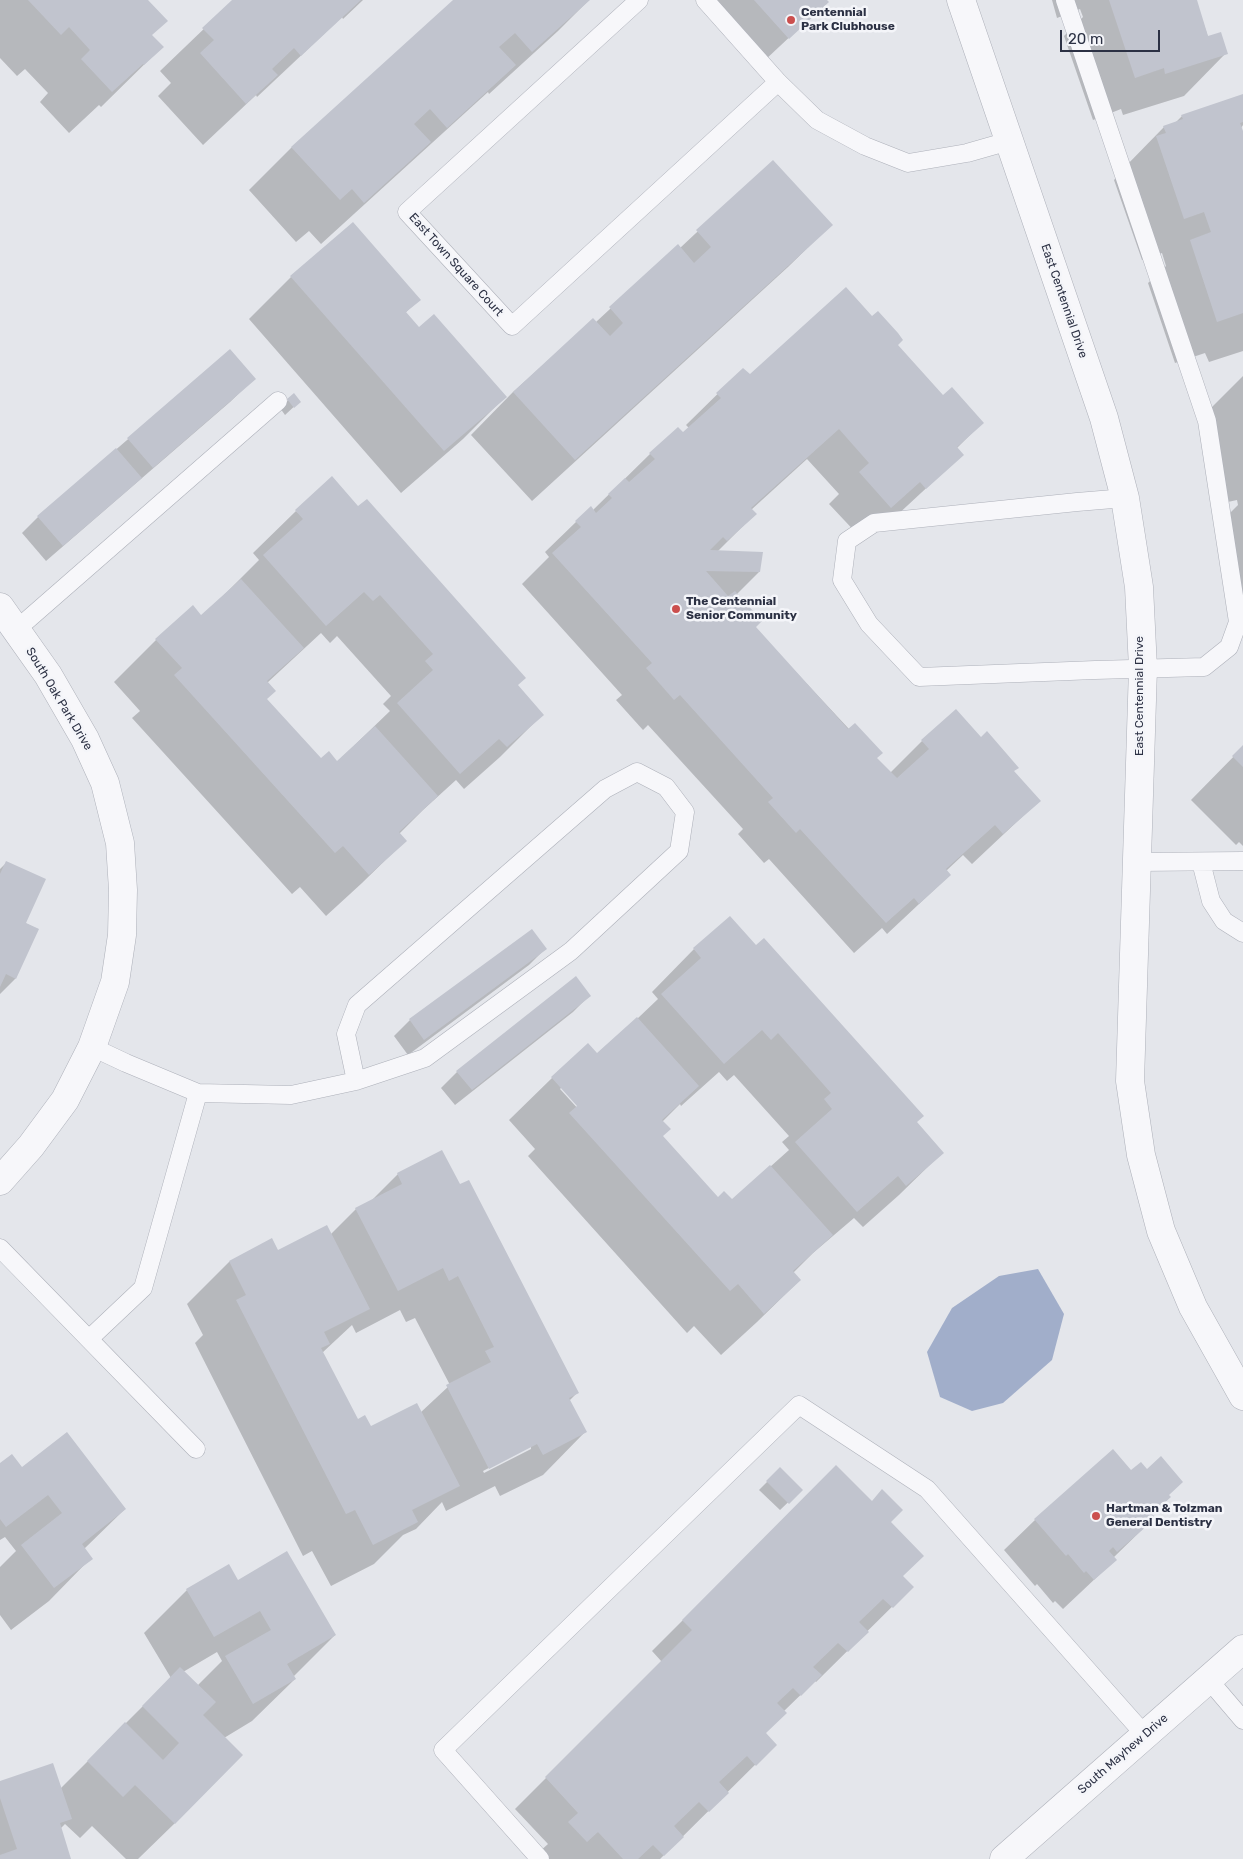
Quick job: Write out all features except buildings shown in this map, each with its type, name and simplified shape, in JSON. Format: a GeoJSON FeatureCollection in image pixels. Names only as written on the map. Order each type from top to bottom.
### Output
{"type":"FeatureCollection","features":[{"type":"Feature","properties":{"kind":"street","name":"East Centennial Drive"},"geometry":{"type":"LineString","coordinates":[[961,0],[1104,418],[1125,498],[1139,587],[1143,668],[1130,1081],[1141,1154],[1162,1231],[1193,1307],[1243,1396]]}},
{"type":"Feature","properties":{"kind":"street","name":"South Oak Park Drive"},"geometry":{"type":"LineString","coordinates":[[0,607],[48,675],[85,739],[105,783],[120,843],[123,890],[121,944],[115,982],[92,1047],[64,1100],[31,1146],[0,1181]]}},
{"type":"Feature","properties":{"kind":"street","name":"South Mayhew Drive"},"geometry":{"type":"LineString","coordinates":[[1004,1859],[1243,1648]]}},
{"type":"Feature","properties":{"kind":"lane","name":"East Town Square Court"},"geometry":{"type":"LineString","coordinates":[[639,0],[407,212],[512,326],[778,82]]}},
{"type":"Feature","properties":{"kind":"lane"},"geometry":{"type":"LineString","coordinates":[[705,0],[778,82],[817,120],[865,146],[908,163],[967,153],[1009,141]]}},
{"type":"Feature","properties":{"kind":"lane"},"geometry":{"type":"LineString","coordinates":[[1065,0],[1207,421],[1238,622],[1229,647],[1204,668],[1143,668],[919,677],[869,624],[842,580],[847,541],[874,523],[1125,498]]}},
{"type":"Feature","properties":{"kind":"lane"},"geometry":{"type":"LineString","coordinates":[[17,629],[278,401]]}},
{"type":"Feature","properties":{"kind":"lane"},"geometry":{"type":"LineString","coordinates":[[92,1047],[198,1093],[291,1095],[356,1081],[425,1058],[571,951],[679,851],[685,812],[666,787],[637,772],[605,788],[357,1005],[346,1034],[356,1081]]}},
{"type":"Feature","properties":{"kind":"lane"},"geometry":{"type":"LineString","coordinates":[[1137,862],[1243,861]]}},
{"type":"Feature","properties":{"kind":"lane"},"geometry":{"type":"LineString","coordinates":[[1201,862],[1211,901],[1224,921],[1243,933]]}},
{"type":"Feature","properties":{"kind":"lane"},"geometry":{"type":"LineString","coordinates":[[89,1340],[143,1288],[198,1093]]}},
{"type":"Feature","properties":{"kind":"lane"},"geometry":{"type":"LineString","coordinates":[[0,1248],[196,1449]]}},
{"type":"Feature","properties":{"kind":"lane"},"geometry":{"type":"LineString","coordinates":[[540,1859],[443,1750],[800,1405],[927,1489],[1145,1735]]}},
{"type":"Feature","properties":{"kind":"lane"},"geometry":{"type":"LineString","coordinates":[[1208,1679],[1243,1720]]}},
{"type":"Feature","properties":{"kind":"water"},"geometry":{"type":"Polygon","coordinates":[[[1038,1269],[1064,1314],[1052,1360],[1003,1403],[972,1411],[940,1397],[927,1352],[952,1308],[999,1276],[1038,1269]]]}},
{"type":"Feature","properties":{"kind":"place","name":"Centennial Park Clubhouse"},"geometry":{"type":"Point","coordinates":[791,20]}},
{"type":"Feature","properties":{"kind":"place","name":"The Centennial Senior Community"},"geometry":{"type":"Point","coordinates":[676,609]}},
{"type":"Feature","properties":{"kind":"place","name":"Hartman & Tolzman General Dentistry"},"geometry":{"type":"Point","coordinates":[1096,1516]}}]}
